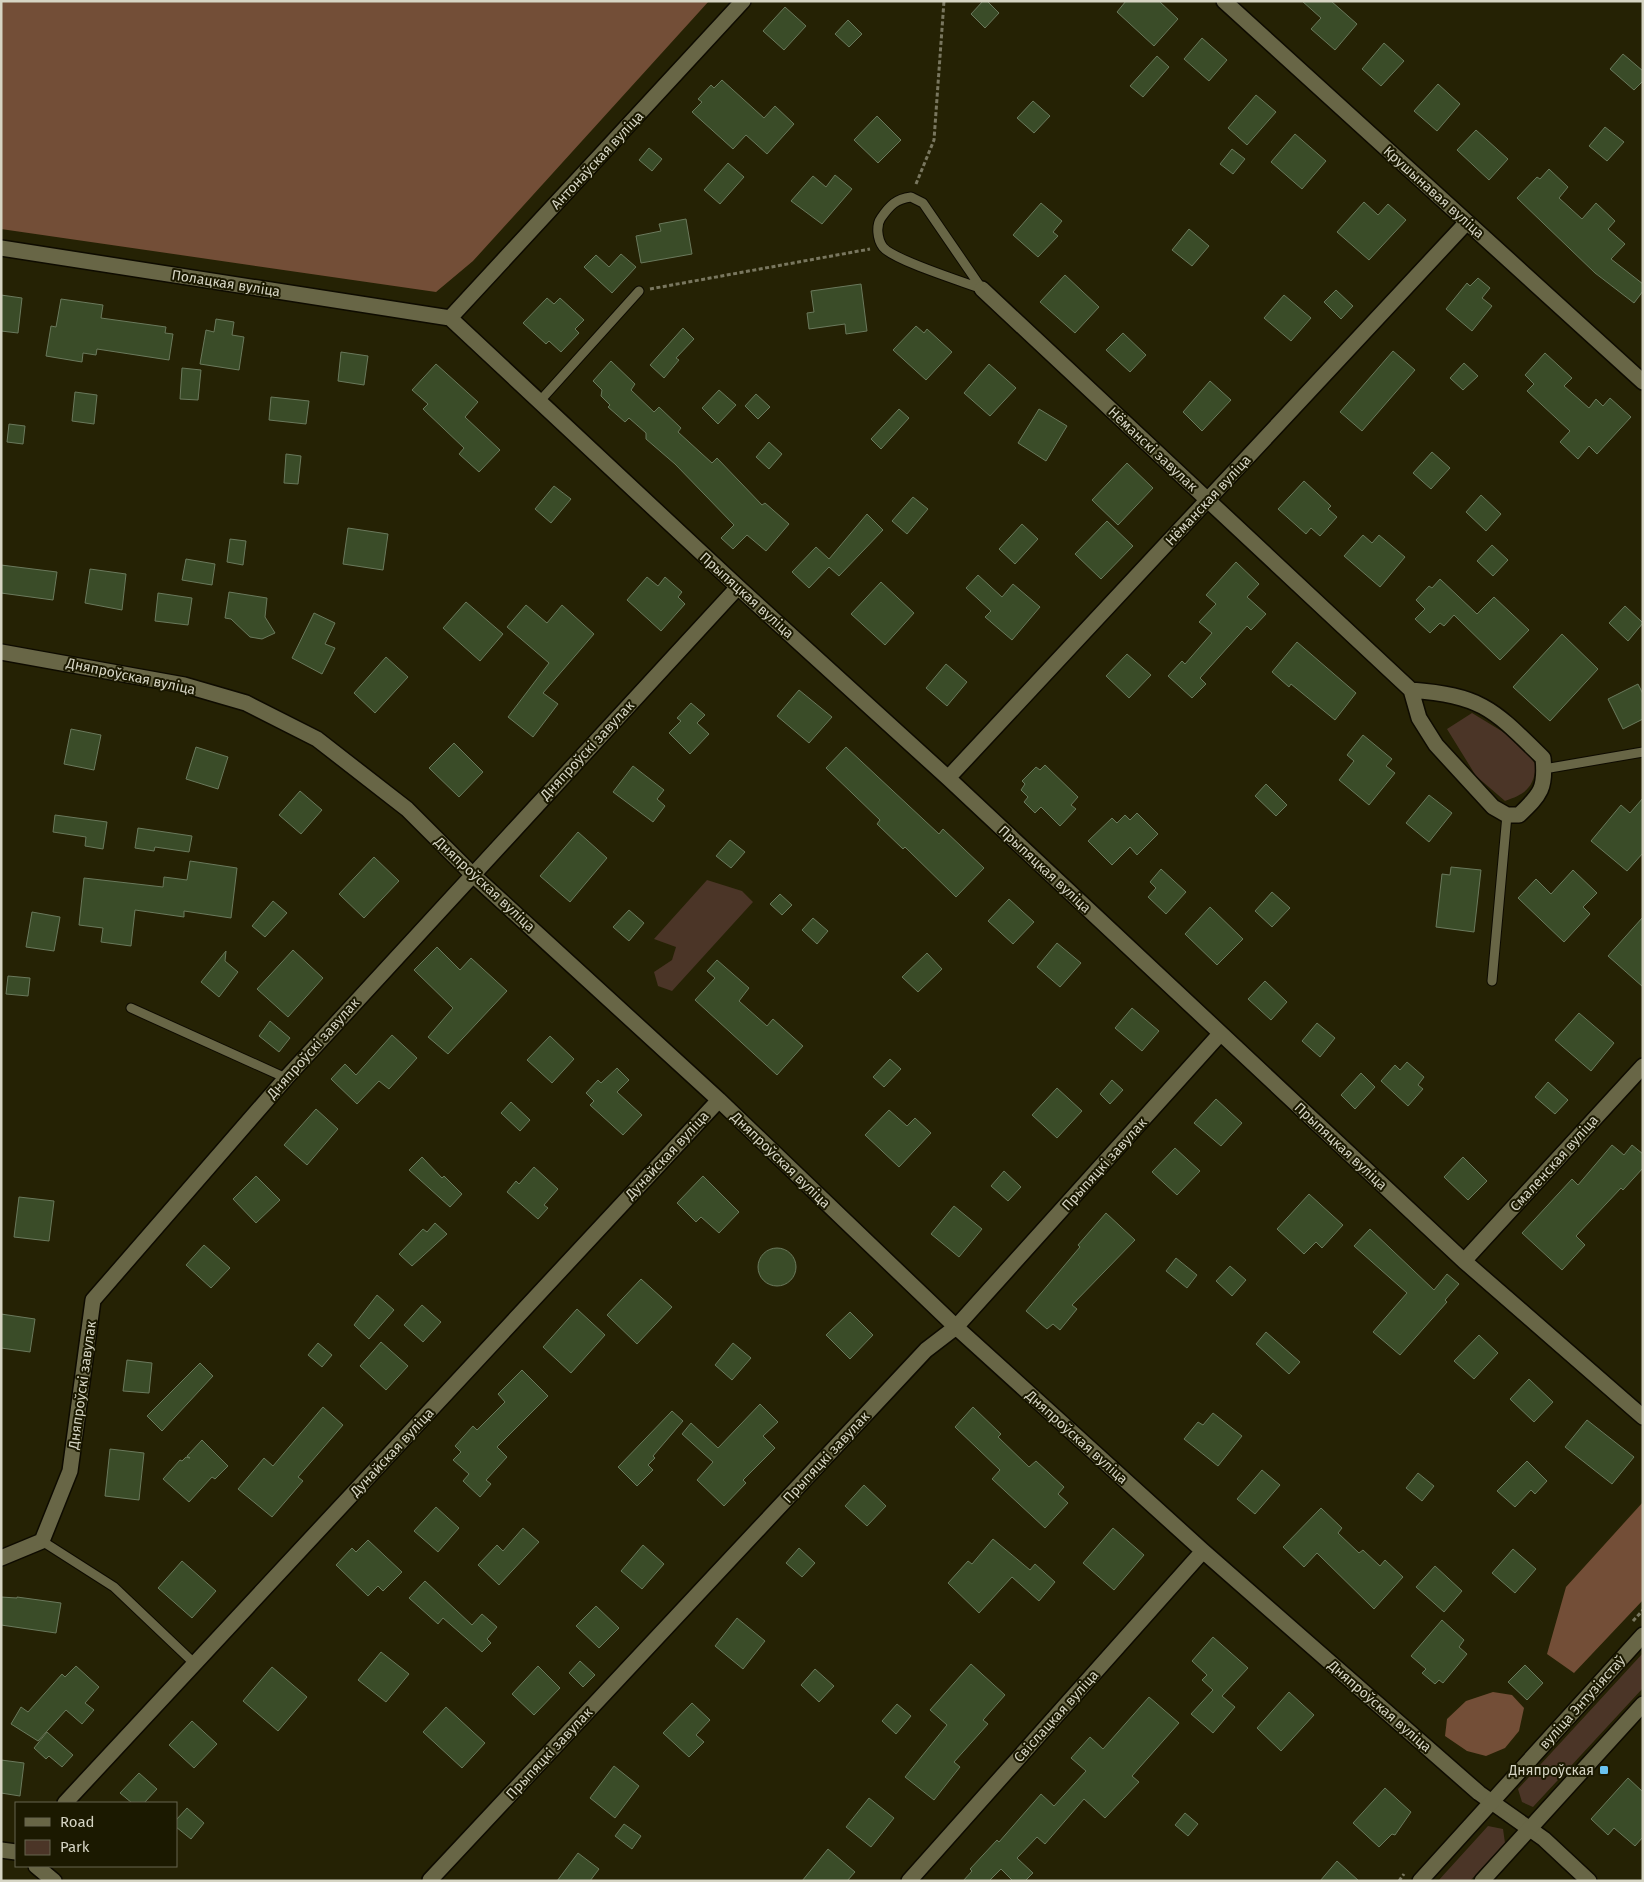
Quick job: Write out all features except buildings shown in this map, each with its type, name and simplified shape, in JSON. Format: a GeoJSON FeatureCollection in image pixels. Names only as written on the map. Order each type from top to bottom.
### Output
{"type":"FeatureCollection","features":[{"type":"Feature","properties":{"kind":"street","name":"Антонаўская вуліца"},"geometry":{"type":"LineString","coordinates":[[450,318],[743,1]]}},
{"type":"Feature","properties":{"kind":"street","name":"Крушынавая вуліца"},"geometry":{"type":"LineString","coordinates":[[1224,1],[1643,382]]}},
{"type":"Feature","properties":{"kind":"street","name":"Нёманская вуліца"},"geometry":{"type":"LineString","coordinates":[[948,778],[1467,222]]}},
{"type":"Feature","properties":{"kind":"street","name":"Полацкая вуліца"},"geometry":{"type":"LineString","coordinates":[[1,248],[450,318]]}},
{"type":"Feature","properties":{"kind":"street","name":"Нёманскі завулак"},"geometry":{"type":"LineString","coordinates":[[982,289],[1411,690]]}},
{"type":"Feature","properties":{"kind":"street","name":"Прыпяцкая вуліца"},"geometry":{"type":"LineString","coordinates":[[450,318],[738,587],[948,778],[1464,1261],[1643,1417]]}},
{"type":"Feature","properties":{"kind":"street","name":"Дняпроўскі завулак"},"geometry":{"type":"LineString","coordinates":[[42,1541],[70,1471],[94,1300],[286,1078],[738,587]]}},
{"type":"Feature","properties":{"kind":"street","name":"Дняпроўская вуліца"},"geometry":{"type":"LineString","coordinates":[[1,652],[184,685],[246,703],[317,739],[407,809],[472,874],[719,1100],[956,1327],[1204,1551],[1491,1803],[1544,1839],[1589,1881]]}},
{"type":"Feature","properties":{"kind":"street"},"geometry":{"type":"LineString","coordinates":[[1411,690],[1445,693],[1473,700],[1496,713],[1543,758],[1544,769],[1545,779],[1536,799],[1519,815],[1507,815],[1493,807],[1436,745],[1419,718],[1411,690]]}},
{"type":"Feature","properties":{"kind":"street","name":"Прыпяцкі завулак"},"geometry":{"type":"LineString","coordinates":[[430,1880],[926,1350],[956,1327],[1220,1034]]}},
{"type":"Feature","properties":{"kind":"street","name":"Смаленская вуліца"},"geometry":{"type":"LineString","coordinates":[[1464,1261],[1643,1066]]}},
{"type":"Feature","properties":{"kind":"street","name":"Дунайская вуліца"},"geometry":{"type":"LineString","coordinates":[[66,1802],[719,1100]]}},
{"type":"Feature","properties":{"kind":"street"},"geometry":{"type":"LineString","coordinates":[[1,1558],[42,1541]]}},
{"type":"Feature","properties":{"kind":"street","name":"Свіслацкая вуліца"},"geometry":{"type":"LineString","coordinates":[[909,1881],[1204,1551]]}},
{"type":"Feature","properties":{"kind":"street","name":"вуліца Энтузіястаў"},"geometry":{"type":"LineString","coordinates":[[1420,1881],[1643,1635]]}},
{"type":"Feature","properties":{"kind":"street"},"geometry":{"type":"LineString","coordinates":[[1482,1881],[1643,1704]]}},
{"type":"Feature","properties":{"kind":"street"},"geometry":{"type":"LineString","coordinates":[[1,1850],[15,1852]]}},
{"type":"Feature","properties":{"kind":"street"},"geometry":{"type":"LineString","coordinates":[[37,1867],[54,1881]]}},
{"type":"Feature","properties":{"kind":"lane"},"geometry":{"type":"LineString","coordinates":[[911,197],[923,204],[982,289],[901,258],[883,247],[878,232],[878,222],[890,206],[899,199],[911,197]]}},
{"type":"Feature","properties":{"kind":"lane"},"geometry":{"type":"LineString","coordinates":[[539,402],[639,291]]}},
{"type":"Feature","properties":{"kind":"lane"},"geometry":{"type":"LineString","coordinates":[[1544,769],[1643,752]]}},
{"type":"Feature","properties":{"kind":"lane"},"geometry":{"type":"LineString","coordinates":[[1492,980],[1507,815]]}},
{"type":"Feature","properties":{"kind":"lane"},"geometry":{"type":"LineString","coordinates":[[131,1008],[286,1078]]}},
{"type":"Feature","properties":{"kind":"lane"},"geometry":{"type":"LineString","coordinates":[[42,1541],[114,1587],[194,1664]]}},
{"type":"Feature","properties":{"kind":"path"},"geometry":{"type":"LineString","coordinates":[[911,197],[934,140],[944,1]]}},
{"type":"Feature","properties":{"kind":"path"},"geometry":{"type":"LineString","coordinates":[[639,291],[883,247]]}},
{"type":"Feature","properties":{"kind":"green space"},"geometry":{"type":"Polygon","coordinates":[[[1472,713],[1518,741],[1536,765],[1531,785],[1518,796],[1505,801],[1476,776],[1447,729],[1472,713]]]}},
{"type":"Feature","properties":{"kind":"green space"},"geometry":{"type":"Polygon","coordinates":[[[707,880],[742,891],[753,902],[672,991],[658,986],[654,972],[672,960],[676,947],[654,939],[707,880]]]}},
{"type":"Feature","properties":{"kind":"green space"},"geometry":{"type":"Polygon","coordinates":[[[1643,1653],[1643,1688],[1533,1807],[1522,1802],[1518,1789],[1643,1653]]]}},
{"type":"Feature","properties":{"kind":"green space"},"geometry":{"type":"Polygon","coordinates":[[[1488,1826],[1503,1829],[1505,1843],[1470,1881],[1438,1881],[1488,1826]]]}},
{"type":"Feature","properties":{"kind":"shaded area"},"geometry":{"type":"Polygon","coordinates":[[[1,1],[709,1],[473,261],[436,292],[1,229],[1,1]]]}},
{"type":"Feature","properties":{"kind":"shaded area"},"geometry":{"type":"Polygon","coordinates":[[[1643,1502],[1643,1600],[1574,1673],[1547,1654],[1566,1587],[1643,1502]]]}},
{"type":"Feature","properties":{"kind":"shaded area"},"geometry":{"type":"Polygon","coordinates":[[[1493,1692],[1512,1695],[1524,1708],[1519,1731],[1505,1748],[1486,1756],[1467,1751],[1445,1736],[1447,1719],[1466,1701],[1493,1692]]]}},
{"type":"Feature","properties":{"kind":"place","name":"Дняпроўская"},"geometry":{"type":"Point","coordinates":[1604,1770]}}]}
